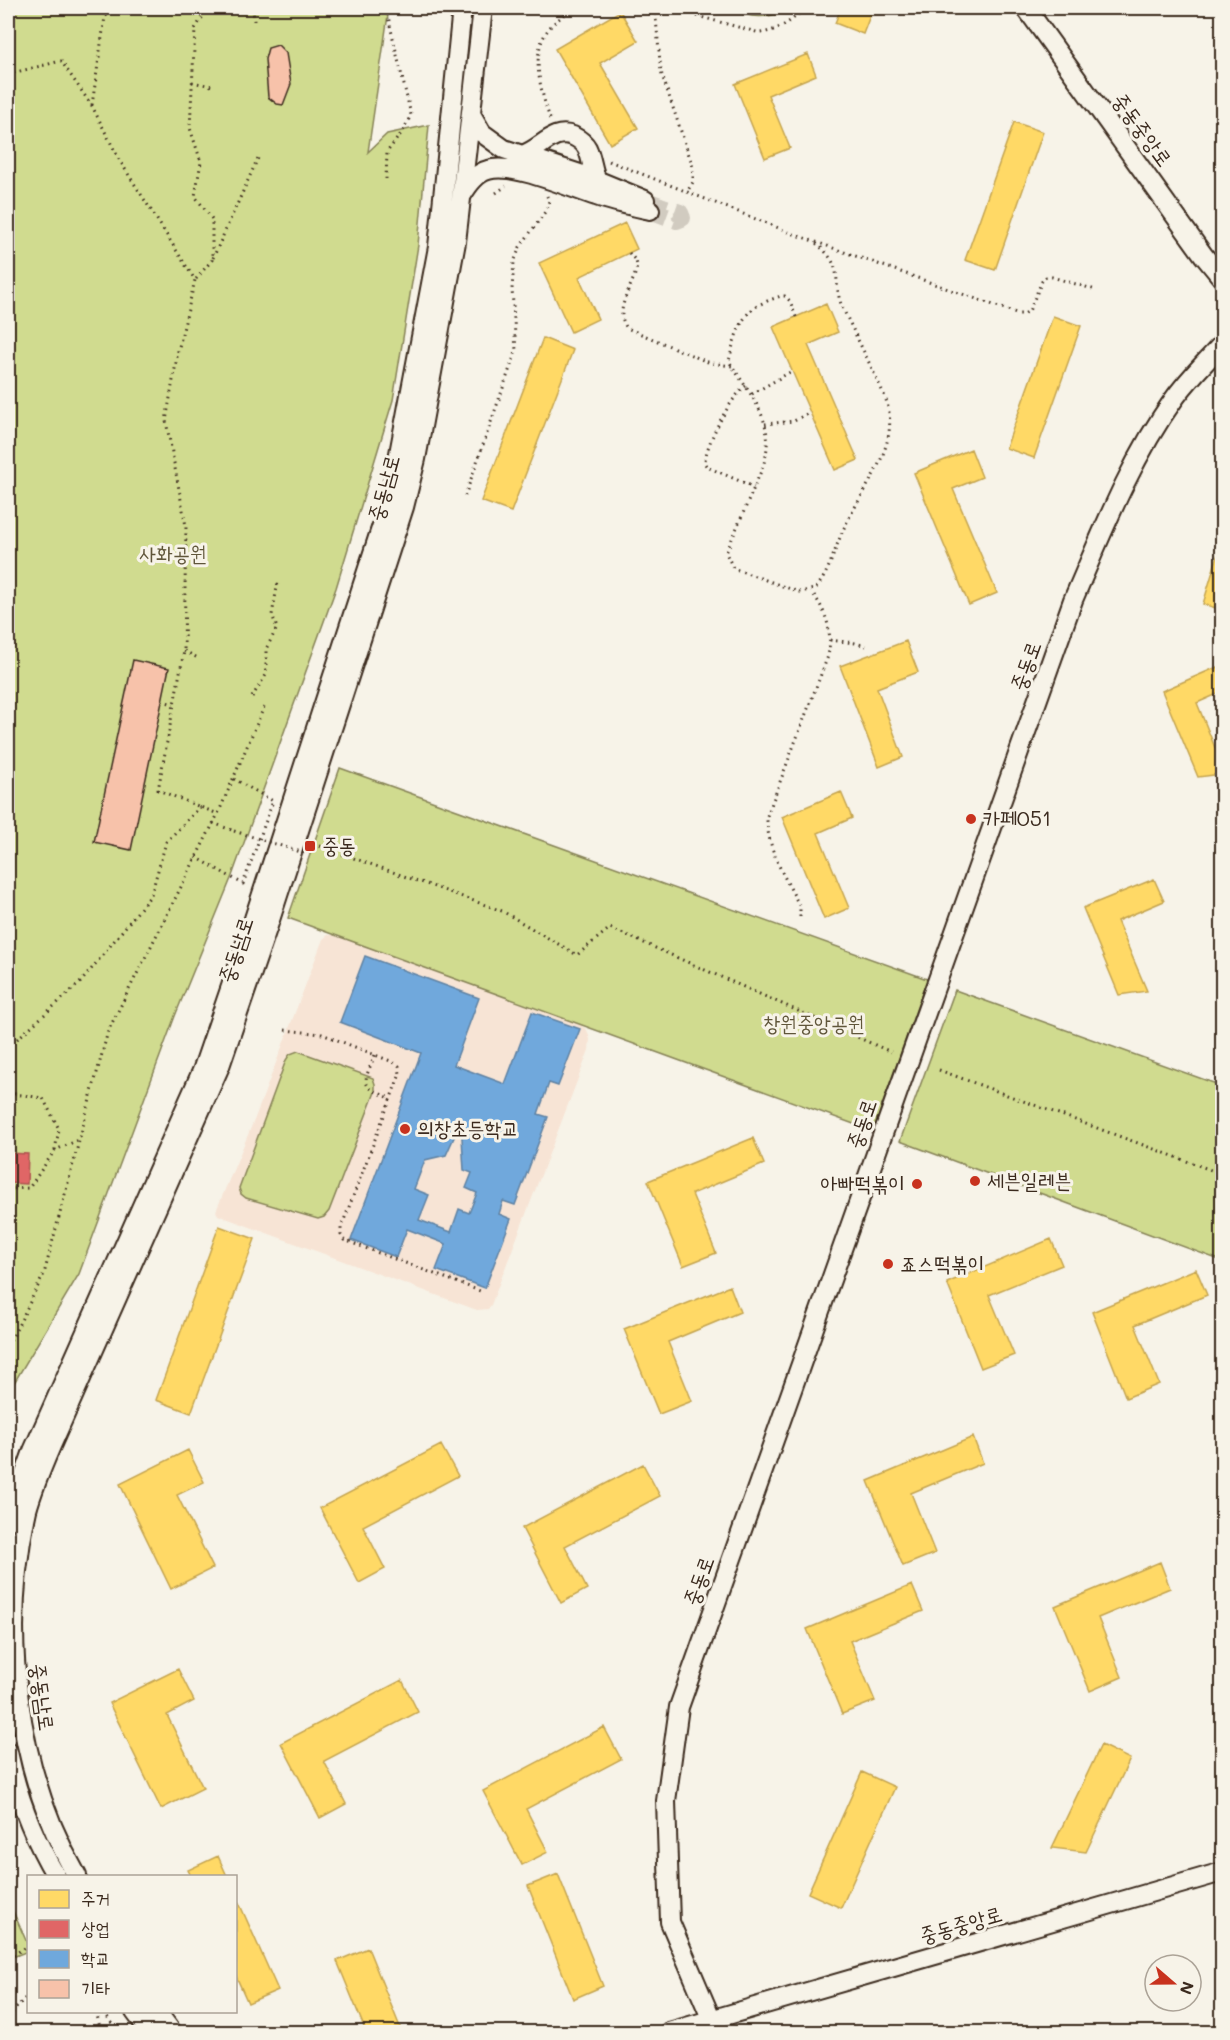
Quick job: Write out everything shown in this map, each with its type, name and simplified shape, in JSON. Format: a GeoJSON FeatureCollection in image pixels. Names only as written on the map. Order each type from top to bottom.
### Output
{"type":"FeatureCollection","features":[{"type":"Feature","properties":{"kind":"street","name":"중동남로"},"geometry":{"type":"LineString","coordinates":[[8,1521],[37,1441],[202,1071],[386,513],[438,247],[462,8]]}},
{"type":"Feature","properties":{"kind":"street","name":"중동남로"},"geometry":{"type":"LineString","coordinates":[[75,1875],[50,1826],[37,1790],[27,1755],[15,1689],[12,1621],[18,1548],[27,1509],[55,1436],[216,1075],[272,915],[411,483],[456,242],[483,8]]}},
{"type":"Feature","properties":{"kind":"street","name":"중동중앙로"},"geometry":{"type":"LineString","coordinates":[[1026,8],[1222,278]]}},
{"type":"Feature","properties":{"kind":"street"},"geometry":{"type":"LineString","coordinates":[[461,197],[467,186],[482,172],[499,168],[518,171],[599,197],[651,207],[597,180],[504,149],[482,133],[471,114]]}},
{"type":"Feature","properties":{"kind":"street"},"geometry":{"type":"LineString","coordinates":[[522,155],[539,148],[548,139],[558,134],[569,135],[579,139],[585,145],[597,180]]}},
{"type":"Feature","properties":{"kind":"street","name":"중동로"},"geometry":{"type":"LineString","coordinates":[[714,2027],[670,1922],[666,1802],[678,1707],[1073,600],[1112,509],[1160,419],[1175,397],[1222,344]]}},
{"type":"Feature","properties":{"kind":"street"},"geometry":{"type":"LineString","coordinates":[[8,1752],[19,1795],[32,1831],[55,1875]]}},
{"type":"Feature","properties":{"kind":"street","name":"중동중앙로"},"geometry":{"type":"LineString","coordinates":[[669,2032],[714,2027],[1222,1872]]}},
{"type":"Feature","properties":{"kind":"street"},"geometry":{"type":"LineString","coordinates":[[136,2013],[150,2032]]}},
{"type":"Feature","properties":{"kind":"street"},"geometry":{"type":"LineString","coordinates":[[158,2013],[172,2032]]}},
{"type":"Feature","properties":{"kind":"path"},"geometry":{"type":"LineString","coordinates":[[92,106],[105,17],[113,8]]}},
{"type":"Feature","properties":{"kind":"path"},"geometry":{"type":"LineString","coordinates":[[208,8],[195,29],[190,129],[201,162],[195,196],[212,219],[212,260]]}},
{"type":"Feature","properties":{"kind":"path"},"geometry":{"type":"LineString","coordinates":[[253,8],[254,21]]}},
{"type":"Feature","properties":{"kind":"path"},"geometry":{"type":"LineString","coordinates":[[386,8],[411,115],[387,152],[386,179]]}},
{"type":"Feature","properties":{"kind":"path"},"geometry":{"type":"LineString","coordinates":[[553,124],[540,89],[538,56],[541,42],[556,19],[579,8]]}},
{"type":"Feature","properties":{"kind":"path"},"geometry":{"type":"LineString","coordinates":[[663,8],[655,8],[661,72],[693,167],[693,182],[687,192]]}},
{"type":"Feature","properties":{"kind":"path"},"geometry":{"type":"LineString","coordinates":[[668,8],[759,33],[771,32],[786,24],[805,8]]}},
{"type":"Feature","properties":{"kind":"path"},"geometry":{"type":"LineString","coordinates":[[8,74],[61,61],[92,106],[120,161],[195,279]]}},
{"type":"Feature","properties":{"kind":"path"},"geometry":{"type":"LineString","coordinates":[[192,82],[212,86]]}},
{"type":"Feature","properties":{"kind":"path"},"geometry":{"type":"LineString","coordinates":[[218,814],[158,790],[184,651],[186,526],[166,421],[178,351],[195,279],[212,260],[258,158]]}},
{"type":"Feature","properties":{"kind":"path"},"geometry":{"type":"LineString","coordinates":[[606,159],[813,241],[1019,314],[1029,311],[1046,277],[1096,290]]}},
{"type":"Feature","properties":{"kind":"path"},"geometry":{"type":"LineString","coordinates":[[496,193],[512,183]]}},
{"type":"Feature","properties":{"kind":"path"},"geometry":{"type":"LineString","coordinates":[[465,496],[514,363],[517,340],[512,289],[514,262],[520,246],[545,212],[549,201],[543,191]]}},
{"type":"Feature","properties":{"kind":"path"},"geometry":{"type":"LineString","coordinates":[[796,317],[790,301],[785,296],[754,308],[743,320],[733,347],[729,361],[752,394],[765,424],[767,446],[766,459],[726,553],[733,568],[800,592],[816,589],[823,578],[845,525],[882,456],[891,423],[890,409],[844,310],[834,263],[829,254],[813,241]]}},
{"type":"Feature","properties":{"kind":"path"},"geometry":{"type":"LineString","coordinates":[[629,253],[637,266],[622,309],[623,323],[627,328],[710,363],[732,366]]}},
{"type":"Feature","properties":{"kind":"path"},"geometry":{"type":"LineString","coordinates":[[752,394],[792,372]]}},
{"type":"Feature","properties":{"kind":"path"},"geometry":{"type":"LineString","coordinates":[[746,386],[735,395],[730,404],[708,448],[705,465],[754,487]]}},
{"type":"Feature","properties":{"kind":"path"},"geometry":{"type":"LineString","coordinates":[[765,424],[794,421],[810,412]]}},
{"type":"Feature","properties":{"kind":"path"},"geometry":{"type":"LineString","coordinates":[[252,698],[266,675],[266,649],[277,628],[272,615],[278,582]]}},
{"type":"Feature","properties":{"kind":"path"},"geometry":{"type":"LineString","coordinates":[[800,917],[800,907],[773,848],[767,826],[767,816],[828,656],[830,640],[826,613],[811,591]]}},
{"type":"Feature","properties":{"kind":"path"},"geometry":{"type":"LineString","coordinates":[[830,640],[866,646]]}},
{"type":"Feature","properties":{"kind":"path"},"geometry":{"type":"LineString","coordinates":[[184,651],[200,659]]}},
{"type":"Feature","properties":{"kind":"path"},"geometry":{"type":"LineString","coordinates":[[162,701],[174,704]]}},
{"type":"Feature","properties":{"kind":"path"},"geometry":{"type":"LineString","coordinates":[[8,1346],[44,1274],[108,1031],[218,814],[264,707]]}},
{"type":"Feature","properties":{"kind":"path"},"geometry":{"type":"LineString","coordinates":[[196,857],[243,884],[273,801],[234,779]]}},
{"type":"Feature","properties":{"kind":"path"},"geometry":{"type":"LineString","coordinates":[[8,1047],[81,982],[96,965],[152,895],[166,842],[201,806]]}},
{"type":"Feature","properties":{"kind":"path"},"geometry":{"type":"LineString","coordinates":[[213,823],[304,853]]}},
{"type":"Feature","properties":{"kind":"path"},"geometry":{"type":"LineString","coordinates":[[314,844],[502,911],[577,955],[610,928],[891,1052]]}},
{"type":"Feature","properties":{"kind":"path"},"geometry":{"type":"LineString","coordinates":[[285,1030],[322,1034],[399,1066],[400,1074],[340,1235],[351,1245],[480,1291]]}},
{"type":"Feature","properties":{"kind":"path"},"geometry":{"type":"LineString","coordinates":[[375,1055],[366,1083],[372,1090],[390,1098]]}},
{"type":"Feature","properties":{"kind":"path"},"geometry":{"type":"LineString","coordinates":[[939,1070],[1222,1174]]}},
{"type":"Feature","properties":{"kind":"path"},"geometry":{"type":"LineString","coordinates":[[8,1093],[44,1098],[60,1129],[55,1150],[29,1188],[8,1189]]}},
{"type":"Feature","properties":{"kind":"path"},"geometry":{"type":"LineString","coordinates":[[55,1150],[79,1140]]}},
{"type":"Feature","properties":{"kind":"path"},"geometry":{"type":"LineString","coordinates":[[8,1958],[27,1947]]}},
{"type":"Feature","properties":{"kind":"path"},"geometry":{"type":"LineString","coordinates":[[8,2017],[27,1996]]}},
{"type":"Feature","properties":{"kind":"path"},"geometry":{"type":"LineString","coordinates":[[98,2013],[101,2032]]}},
{"type":"Feature","properties":{"kind":"path"},"geometry":{"type":"LineString","coordinates":[[105,2013],[118,2032]]}},
{"type":"Feature","properties":{"kind":"shaded area","name":"의창초등학교"},"geometry":{"type":"Polygon","coordinates":[[[328,935],[335,935],[579,1024],[587,1030],[590,1039],[589,1050],[488,1309],[477,1310],[223,1217],[216,1211],[255,1118],[323,939],[328,935]]]}},
{"type":"Feature","properties":{"kind":"green space","name":"사화공원"},"geometry":{"type":"Polygon","coordinates":[[[8,8],[389,8],[368,152],[387,134],[429,125],[418,245],[393,400],[336,588],[232,876],[175,1016],[79,1274],[8,1393],[8,8]]]}},
{"type":"Feature","properties":{"kind":"green space"},"geometry":{"type":"Polygon","coordinates":[[[731,8],[793,8],[762,17],[746,15],[731,8]]]}},
{"type":"Feature","properties":{"kind":"green space","name":"창원중앙공원"},"geometry":{"type":"Polygon","coordinates":[[[340,768],[927,979],[873,1131],[288,918],[340,768]]]}},
{"type":"Feature","properties":{"kind":"green space"},"geometry":{"type":"Polygon","coordinates":[[[955,990],[1222,1086],[1222,1261],[900,1141],[955,990]]]}},
{"type":"Feature","properties":{"kind":"green space"},"geometry":{"type":"Polygon","coordinates":[[[298,1051],[373,1078],[375,1084],[375,1092],[329,1211],[324,1217],[318,1219],[246,1198],[241,1194],[239,1188],[286,1060],[290,1054],[298,1051]]]}},
{"type":"Feature","properties":{"kind":"green space"},"geometry":{"type":"Polygon","coordinates":[[[8,1900],[27,1943],[27,1951],[8,1959],[8,1900]]]}},
{"type":"Feature","properties":{"kind":"building: 주거"},"geometry":{"type":"Polygon","coordinates":[[[841,8],[873,8],[863,34],[835,23],[841,8]]]}},
{"type":"Feature","properties":{"kind":"building: 주거"},"geometry":{"type":"Polygon","coordinates":[[[620,11],[638,41],[600,63],[638,128],[610,144],[555,49],[620,11]]]}},
{"type":"Feature","properties":{"kind":"building: 주거"},"geometry":{"type":"Polygon","coordinates":[[[808,54],[816,75],[768,95],[790,148],[765,158],[735,84],[808,54]]]}},
{"type":"Feature","properties":{"kind":"building: 주거"},"geometry":{"type":"Polygon","coordinates":[[[1014,122],[1043,132],[995,270],[965,260],[1014,122]]]}},
{"type":"Feature","properties":{"kind":"building: 주거"},"geometry":{"type":"Polygon","coordinates":[[[625,223],[637,249],[579,277],[598,319],[571,332],[539,263],[625,223]]]}},
{"type":"Feature","properties":{"kind":"building: 주거"},"geometry":{"type":"Polygon","coordinates":[[[826,304],[838,332],[808,345],[858,460],[835,470],[773,327],[826,304]]]}},
{"type":"Feature","properties":{"kind":"building: 주거"},"geometry":{"type":"Polygon","coordinates":[[[1053,316],[1081,326],[1034,458],[1006,448],[1053,316]]]}},
{"type":"Feature","properties":{"kind":"building: 주거"},"geometry":{"type":"Polygon","coordinates":[[[543,338],[573,350],[511,512],[481,501],[543,338]]]}},
{"type":"Feature","properties":{"kind":"building: 주거"},"geometry":{"type":"Polygon","coordinates":[[[971,449],[982,477],[953,489],[997,593],[969,605],[914,473],[971,449]]]}},
{"type":"Feature","properties":{"kind":"building: 주거"},"geometry":{"type":"Polygon","coordinates":[[[1222,541],[1222,610],[1203,604],[1222,541]]]}},
{"type":"Feature","properties":{"kind":"building: 주거"},"geometry":{"type":"Polygon","coordinates":[[[906,641],[918,672],[877,688],[903,757],[879,767],[840,666],[906,641]]]}},
{"type":"Feature","properties":{"kind":"building: 주거"},"geometry":{"type":"Polygon","coordinates":[[[1222,665],[1222,692],[1197,703],[1222,765],[1222,774],[1198,777],[1162,691],[1222,665]]]}},
{"type":"Feature","properties":{"kind":"building: 주거"},"geometry":{"type":"Polygon","coordinates":[[[841,792],[852,818],[818,833],[849,908],[824,919],[782,817],[841,792]]]}},
{"type":"Feature","properties":{"kind":"building: 주거"},"geometry":{"type":"Polygon","coordinates":[[[1154,879],[1164,901],[1117,921],[1147,991],[1119,995],[1083,908],[1154,879]]]}},
{"type":"Feature","properties":{"kind":"building: 주거"},"geometry":{"type":"Polygon","coordinates":[[[753,1138],[764,1164],[692,1194],[716,1253],[683,1266],[648,1181],[753,1138]]]}},
{"type":"Feature","properties":{"kind":"building: 주거"},"geometry":{"type":"Polygon","coordinates":[[[219,1226],[255,1239],[191,1413],[156,1400],[219,1226]]]}},
{"type":"Feature","properties":{"kind":"building: 주거"},"geometry":{"type":"Polygon","coordinates":[[[1051,1239],[1062,1265],[989,1295],[1014,1355],[981,1368],[947,1283],[1051,1239]]]}},
{"type":"Feature","properties":{"kind":"building: 주거"},"geometry":{"type":"Polygon","coordinates":[[[1196,1269],[1207,1295],[1135,1325],[1159,1384],[1126,1398],[1092,1312],[1196,1269]]]}},
{"type":"Feature","properties":{"kind":"building: 주거"},"geometry":{"type":"Polygon","coordinates":[[[730,1286],[740,1312],[668,1342],[692,1401],[659,1414],[624,1329],[730,1286]]]}},
{"type":"Feature","properties":{"kind":"building: 주거"},"geometry":{"type":"Polygon","coordinates":[[[973,1437],[983,1463],[911,1493],[935,1553],[903,1566],[868,1481],[973,1437]]]}},
{"type":"Feature","properties":{"kind":"building: 주거"},"geometry":{"type":"Polygon","coordinates":[[[441,1445],[458,1476],[363,1526],[385,1569],[359,1583],[320,1508],[441,1445]]]}},
{"type":"Feature","properties":{"kind":"building: 주거"},"geometry":{"type":"Polygon","coordinates":[[[188,1450],[204,1482],[177,1495],[213,1568],[171,1589],[120,1484],[188,1450]]]}},
{"type":"Feature","properties":{"kind":"building: 주거"},"geometry":{"type":"Polygon","coordinates":[[[643,1464],[660,1496],[565,1546],[587,1589],[561,1603],[522,1528],[643,1464]]]}},
{"type":"Feature","properties":{"kind":"building: 주거"},"geometry":{"type":"Polygon","coordinates":[[[1160,1562],[1170,1588],[1098,1618],[1122,1677],[1090,1691],[1055,1606],[1160,1562]]]}},
{"type":"Feature","properties":{"kind":"building: 주거"},"geometry":{"type":"Polygon","coordinates":[[[912,1585],[923,1611],[850,1641],[875,1701],[842,1714],[807,1629],[912,1585]]]}},
{"type":"Feature","properties":{"kind":"building: 주거"},"geometry":{"type":"Polygon","coordinates":[[[178,1669],[194,1701],[167,1715],[203,1788],[161,1809],[109,1703],[178,1669]]]}},
{"type":"Feature","properties":{"kind":"building: 주거"},"geometry":{"type":"Polygon","coordinates":[[[402,1680],[418,1712],[324,1761],[346,1804],[320,1818],[281,1743],[402,1680]]]}},
{"type":"Feature","properties":{"kind":"building: 주거"},"geometry":{"type":"Polygon","coordinates":[[[604,1727],[621,1759],[526,1809],[548,1852],[522,1865],[483,1791],[604,1727]]]}},
{"type":"Feature","properties":{"kind":"building: 주거"},"geometry":{"type":"Polygon","coordinates":[[[1101,1745],[1130,1759],[1086,1852],[1052,1848],[1101,1745]]]}},
{"type":"Feature","properties":{"kind":"building: 주거"},"geometry":{"type":"Polygon","coordinates":[[[862,1772],[895,1787],[841,1908],[808,1893],[862,1772]]]}},
{"type":"Feature","properties":{"kind":"building: 주거"},"geometry":{"type":"Polygon","coordinates":[[[218,1856],[227,1875],[190,1875],[188,1870],[218,1856]]]}},
{"type":"Feature","properties":{"kind":"building: 주거"},"geometry":{"type":"Polygon","coordinates":[[[558,1874],[603,1986],[573,1999],[528,1886],[558,1874]]]}},
{"type":"Feature","properties":{"kind":"building: 주거"},"geometry":{"type":"Polygon","coordinates":[[[237,1898],[278,1990],[248,2003],[237,1978],[237,1898]]]}},
{"type":"Feature","properties":{"kind":"building: 주거"},"geometry":{"type":"Polygon","coordinates":[[[368,1948],[402,2032],[366,2032],[337,1961],[368,1948]]]}},
{"type":"Feature","properties":{"kind":"building: 상업"},"geometry":{"type":"Polygon","coordinates":[[[8,1153],[28,1154],[27,1184],[8,1183],[8,1153]]]}},
{"type":"Feature","properties":{"kind":"building: 학교"},"geometry":{"type":"Polygon","coordinates":[[[365,956],[479,998],[454,1065],[505,1084],[532,1012],[580,1029],[558,1086],[549,1083],[538,1114],[548,1117],[515,1205],[503,1201],[499,1214],[511,1219],[485,1288],[436,1270],[446,1244],[407,1229],[396,1257],[351,1240],[421,1053],[340,1022],[365,956]],[[461,1122],[446,1155],[425,1160],[414,1189],[429,1195],[419,1220],[451,1232],[459,1209],[469,1213],[477,1193],[466,1188],[472,1173],[464,1170],[461,1122]]]}},
{"type":"Feature","properties":{"kind":"building: 기타"},"geometry":{"type":"Polygon","coordinates":[[[278,45],[286,53],[291,84],[283,105],[277,104],[268,97],[265,59],[268,48],[278,45]]]}},
{"type":"Feature","properties":{"kind":"building: 기타"},"geometry":{"type":"Polygon","coordinates":[[[133,660],[169,668],[131,850],[94,842],[133,660]]]}},
{"type":"Feature","properties":{"kind":"tunnel"},"geometry":{"type":"LineString","coordinates":[[650,210],[677,220],[682,218],[680,213],[652,203]]}},
{"type":"Feature","properties":{"kind":"place","name":"카페051"},"geometry":{"type":"Point","coordinates":[971,819]}},
{"type":"Feature","properties":{"kind":"place","name":"중동"},"geometry":{"type":"Point","coordinates":[310,846]}},
{"type":"Feature","properties":{"kind":"place","name":"의창초등학교"},"geometry":{"type":"Point","coordinates":[405,1129]}},
{"type":"Feature","properties":{"kind":"place","name":"세븐일레븐"},"geometry":{"type":"Point","coordinates":[975,1181]}},
{"type":"Feature","properties":{"kind":"place","name":"아빠떡볶이"},"geometry":{"type":"Point","coordinates":[917,1184]}},
{"type":"Feature","properties":{"kind":"place","name":"죠스떡볶이"},"geometry":{"type":"Point","coordinates":[888,1264]}}]}
